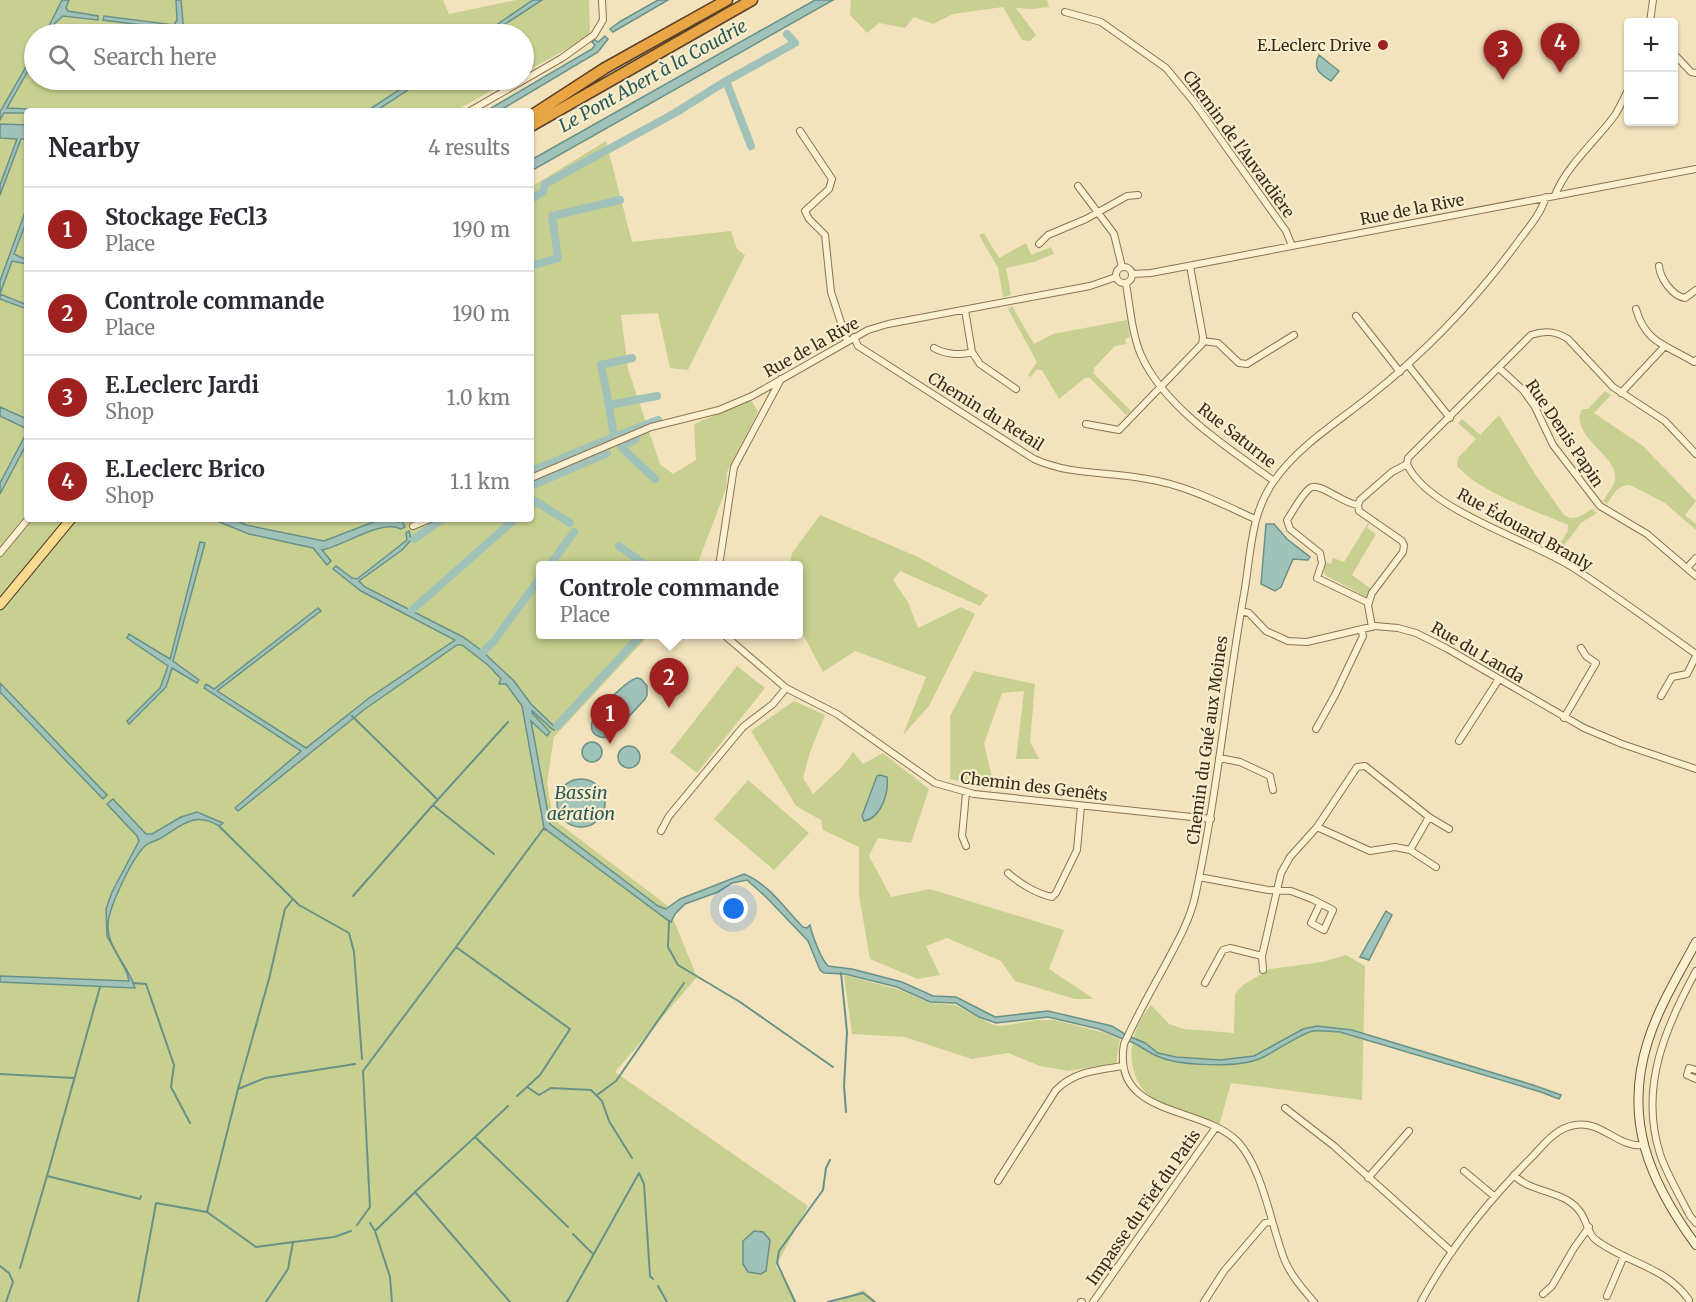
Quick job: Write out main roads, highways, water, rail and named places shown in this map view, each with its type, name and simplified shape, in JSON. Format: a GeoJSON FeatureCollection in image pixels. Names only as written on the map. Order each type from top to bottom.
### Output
{"type":"FeatureCollection","features":[{"type":"Feature","properties":{"kind":"highway"},"geometry":{"type":"LineString","coordinates":[[534,114],[604,68],[727,0]]}},
{"type":"Feature","properties":{"kind":"highway"},"geometry":{"type":"LineString","coordinates":[[534,124],[752,0]]}},
{"type":"Feature","properties":{"kind":"main road"},"geometry":{"type":"LineString","coordinates":[[0,605],[69,522]]}},
{"type":"Feature","properties":{"kind":"main road"},"geometry":{"type":"LineString","coordinates":[[1696,942],[1656,1019],[1648,1041],[1639,1088],[1643,1145],[1660,1188],[1696,1245]]}},
{"type":"Feature","properties":{"kind":"water"},"geometry":{"type":"Polygon","coordinates":[[[62,0],[69,0],[66,8],[68,11],[98,16],[98,20],[63,16],[54,24],[50,24],[62,0]]]}},
{"type":"Feature","properties":{"kind":"water"},"geometry":{"type":"Polygon","coordinates":[[[176,0],[181,0],[183,24],[175,24],[177,20],[176,0]]]}},
{"type":"Feature","properties":{"kind":"water"},"geometry":{"type":"Polygon","coordinates":[[[533,0],[542,0],[505,24],[498,24],[533,0]]]}},
{"type":"Feature","properties":{"kind":"water"},"geometry":{"type":"Polygon","coordinates":[[[658,0],[668,0],[613,32],[610,29],[621,21],[658,0]]]}},
{"type":"Feature","properties":{"kind":"water"},"geometry":{"type":"Polygon","coordinates":[[[815,0],[833,0],[534,169],[534,158],[815,0]]]}},
{"type":"Feature","properties":{"kind":"water"},"geometry":{"type":"Polygon","coordinates":[[[104,16],[166,24],[134,24],[103,20],[104,16]]]}},
{"type":"Feature","properties":{"kind":"water"},"geometry":{"type":"Polygon","coordinates":[[[605,36],[608,39],[598,52],[504,108],[491,108],[522,90],[534,90],[534,83],[592,49],[595,45],[592,42],[595,40],[598,42],[605,36]]]}},
{"type":"Feature","properties":{"kind":"water"},"geometry":{"type":"Polygon","coordinates":[[[1319,55],[1339,71],[1331,81],[1317,68],[1319,55]]]}},
{"type":"Feature","properties":{"kind":"water"},"geometry":{"type":"Polygon","coordinates":[[[24,70],[24,78],[7,108],[24,109],[24,113],[4,113],[0,120],[0,112],[24,70]]]}},
{"type":"Feature","properties":{"kind":"water"},"geometry":{"type":"Polygon","coordinates":[[[399,90],[408,90],[381,108],[372,108],[399,90]]]}},
{"type":"Feature","properties":{"kind":"water"},"geometry":{"type":"Polygon","coordinates":[[[0,124],[24,125],[24,139],[21,139],[0,195],[0,185],[17,139],[0,138],[0,124]]]}},
{"type":"Feature","properties":{"kind":"water"},"geometry":{"type":"Polygon","coordinates":[[[24,215],[24,228],[14,254],[24,259],[24,263],[12,261],[0,294],[0,281],[24,215]]]}},
{"type":"Feature","properties":{"kind":"water"},"geometry":{"type":"Polygon","coordinates":[[[0,294],[24,304],[24,308],[0,299],[0,294]]]}},
{"type":"Feature","properties":{"kind":"water"},"geometry":{"type":"Polygon","coordinates":[[[0,407],[24,418],[24,428],[0,416],[0,407]]]}},
{"type":"Feature","properties":{"kind":"water"},"geometry":{"type":"Polygon","coordinates":[[[24,438],[24,449],[0,494],[0,483],[24,438]]]}},
{"type":"Feature","properties":{"kind":"water"},"geometry":{"type":"Polygon","coordinates":[[[219,522],[240,522],[324,541],[373,522],[402,522],[405,527],[373,530],[322,550],[331,561],[327,565],[313,548],[249,534],[219,522]]]}},
{"type":"Feature","properties":{"kind":"water"},"geometry":{"type":"Polygon","coordinates":[[[1266,524],[1274,524],[1287,539],[1310,557],[1308,560],[1293,559],[1281,587],[1275,591],[1261,584],[1266,524]]]}},
{"type":"Feature","properties":{"kind":"water"},"geometry":{"type":"Polygon","coordinates":[[[409,531],[411,540],[402,550],[359,581],[365,587],[463,637],[481,650],[514,681],[531,704],[556,728],[552,729],[532,711],[550,732],[547,736],[531,721],[550,824],[658,906],[666,909],[680,899],[744,874],[769,890],[803,927],[807,928],[810,925],[817,947],[828,966],[852,969],[902,982],[933,996],[956,997],[995,1017],[1048,1011],[1112,1026],[1125,1034],[1123,1039],[1099,1029],[1048,1017],[996,1023],[979,1017],[956,1003],[930,1002],[897,987],[845,974],[824,973],[820,970],[808,941],[747,880],[732,883],[718,892],[685,904],[671,922],[669,921],[544,828],[522,706],[506,684],[499,684],[501,679],[488,665],[462,645],[457,645],[365,709],[238,811],[235,808],[301,751],[204,688],[206,684],[214,689],[318,608],[321,611],[217,691],[306,748],[369,698],[455,640],[361,591],[333,569],[336,566],[357,579],[407,540],[406,533],[409,531]]]}},
{"type":"Feature","properties":{"kind":"water"},"geometry":{"type":"Polygon","coordinates":[[[200,542],[205,543],[173,661],[199,680],[197,683],[172,668],[166,687],[129,724],[127,721],[160,688],[168,666],[127,638],[129,634],[170,659],[200,542]]]}},
{"type":"Feature","properties":{"kind":"water","name":"Bassin aération"},"geometry":{"type":"Polygon","coordinates":[[[637,678],[647,686],[645,699],[610,737],[596,735],[592,730],[594,717],[619,690],[637,678]]]}},
{"type":"Feature","properties":{"kind":"water"},"geometry":{"type":"Polygon","coordinates":[[[0,683],[107,795],[103,799],[0,692],[0,683]]]}},
{"type":"Feature","properties":{"kind":"water"},"geometry":{"type":"Polygon","coordinates":[[[592,742],[599,745],[602,752],[599,759],[592,762],[585,759],[582,752],[585,745],[592,742]]]}},
{"type":"Feature","properties":{"kind":"water"},"geometry":{"type":"Polygon","coordinates":[[[629,746],[639,753],[640,757],[633,767],[629,768],[619,761],[618,757],[625,747],[629,746]]]}},
{"type":"Feature","properties":{"kind":"water"},"geometry":{"type":"Polygon","coordinates":[[[877,776],[887,777],[887,790],[883,804],[875,815],[864,821],[862,816],[877,776]]]}},
{"type":"Feature","properties":{"kind":"water","name":"Bassin aération"},"geometry":{"type":"Polygon","coordinates":[[[576,779],[586,779],[598,786],[605,798],[605,808],[598,820],[586,827],[576,827],[561,816],[557,808],[557,798],[568,783],[576,779]]]}},
{"type":"Feature","properties":{"kind":"water"},"geometry":{"type":"Polygon","coordinates":[[[113,799],[146,834],[152,834],[181,817],[197,812],[223,823],[219,826],[196,820],[182,825],[148,843],[128,872],[116,896],[108,925],[111,942],[135,988],[0,982],[0,976],[129,981],[107,936],[106,909],[112,892],[139,841],[107,804],[113,799]]]}},
{"type":"Feature","properties":{"kind":"water"},"geometry":{"type":"Polygon","coordinates":[[[1386,911],[1392,915],[1369,960],[1360,957],[1386,911]]]}},
{"type":"Feature","properties":{"kind":"water"},"geometry":{"type":"Polygon","coordinates":[[[1317,1026],[1352,1030],[1561,1095],[1559,1099],[1340,1032],[1313,1031],[1259,1059],[1223,1065],[1193,1064],[1167,1059],[1129,1041],[1131,1037],[1145,1043],[1158,1053],[1176,1057],[1220,1060],[1254,1056],[1303,1029],[1317,1026]]]}},
{"type":"Feature","properties":{"kind":"water"},"geometry":{"type":"Polygon","coordinates":[[[754,1231],[763,1232],[770,1240],[766,1271],[761,1274],[748,1272],[743,1264],[743,1241],[754,1231]]]}},
{"type":"Feature","properties":{"kind":"waterway"},"geometry":{"type":"LineString","coordinates":[[726,81],[795,43],[787,34]]}},
{"type":"Feature","properties":{"kind":"waterway"},"geometry":{"type":"LineString","coordinates":[[534,197],[543,192],[545,184],[675,113],[726,81],[751,146]]}},
{"type":"Feature","properties":{"kind":"waterway"},"geometry":{"type":"LineString","coordinates":[[534,265],[558,258],[552,216],[620,200]]}},
{"type":"Feature","properties":{"kind":"waterway"},"geometry":{"type":"LineString","coordinates":[[632,358],[601,365],[609,405],[657,396]]}},
{"type":"Feature","properties":{"kind":"waterway"},"geometry":{"type":"LineString","coordinates":[[609,405],[614,437],[658,420]]}},
{"type":"Feature","properties":{"kind":"waterway"},"geometry":{"type":"LineString","coordinates":[[534,470],[614,437]]}},
{"type":"Feature","properties":{"kind":"waterway"},"geometry":{"type":"LineString","coordinates":[[636,439],[621,447],[655,479]]}},
{"type":"Feature","properties":{"kind":"waterway"},"geometry":{"type":"LineString","coordinates":[[534,485],[607,453]]}},
{"type":"Feature","properties":{"kind":"waterway"},"geometry":{"type":"LineString","coordinates":[[534,502],[570,523]]}},
{"type":"Feature","properties":{"kind":"waterway"},"geometry":{"type":"LineString","coordinates":[[414,539],[439,522]]}},
{"type":"Feature","properties":{"kind":"waterway"},"geometry":{"type":"LineString","coordinates":[[411,611],[512,522]]}},
{"type":"Feature","properties":{"kind":"waterway"},"geometry":{"type":"LineString","coordinates":[[553,561],[574,532]]}},
{"type":"Feature","properties":{"kind":"waterway"},"geometry":{"type":"LineString","coordinates":[[619,546],[640,561]]}},
{"type":"Feature","properties":{"kind":"waterway"},"geometry":{"type":"LineString","coordinates":[[483,652],[494,641],[536,583]]}},
{"type":"Feature","properties":{"kind":"waterway"},"geometry":{"type":"LineString","coordinates":[[557,726],[637,639]]}},
{"type":"Feature","properties":{"kind":"waterway"},"geometry":{"type":"LineString","coordinates":[[352,716],[438,800]]}},
{"type":"Feature","properties":{"kind":"waterway"},"geometry":{"type":"LineString","coordinates":[[433,805],[508,722]]}},
{"type":"Feature","properties":{"kind":"waterway"},"geometry":{"type":"LineString","coordinates":[[353,896],[433,805],[494,854]]}},
{"type":"Feature","properties":{"kind":"waterway"},"geometry":{"type":"LineString","coordinates":[[220,827],[299,905],[349,933],[354,952],[362,1059]]}},
{"type":"Feature","properties":{"kind":"waterway"},"geometry":{"type":"LineString","coordinates":[[456,947],[544,828],[546,830]]}},
{"type":"Feature","properties":{"kind":"waterway"},"geometry":{"type":"LineString","coordinates":[[238,1089],[269,979],[285,909],[292,900]]}},
{"type":"Feature","properties":{"kind":"waterway"},"geometry":{"type":"LineString","coordinates":[[669,921],[668,947],[678,965],[740,1002],[833,1067]]}},
{"type":"Feature","properties":{"kind":"waterway"},"geometry":{"type":"LineString","coordinates":[[357,1225],[370,1207],[363,1071],[456,947],[570,1029],[540,1075],[517,1096]]}},
{"type":"Feature","properties":{"kind":"waterway"},"geometry":{"type":"LineString","coordinates":[[841,973],[847,1032],[844,1086],[846,1112]]}},
{"type":"Feature","properties":{"kind":"waterway"},"geometry":{"type":"LineString","coordinates":[[133,983],[146,984],[174,1065],[171,1087],[190,1123]]}},
{"type":"Feature","properties":{"kind":"waterway"},"geometry":{"type":"LineString","coordinates":[[597,1095],[616,1081],[684,983]]}},
{"type":"Feature","properties":{"kind":"waterway"},"geometry":{"type":"LineString","coordinates":[[100,987],[47,1176],[140,1199],[141,1196]]}},
{"type":"Feature","properties":{"kind":"waterway"},"geometry":{"type":"LineString","coordinates":[[293,1242],[256,1247],[207,1212],[238,1089],[265,1078],[355,1064]]}},
{"type":"Feature","properties":{"kind":"waterway"},"geometry":{"type":"LineString","coordinates":[[0,1074],[74,1078]]}},
{"type":"Feature","properties":{"kind":"waterway"},"geometry":{"type":"LineString","coordinates":[[527,1087],[539,1095],[551,1088],[591,1090],[602,1101],[609,1121],[632,1158]]}},
{"type":"Feature","properties":{"kind":"waterway"},"geometry":{"type":"LineString","coordinates":[[475,1137],[508,1106]]}},
{"type":"Feature","properties":{"kind":"waterway"},"geometry":{"type":"LineString","coordinates":[[510,1302],[415,1192],[475,1137],[568,1227]]}},
{"type":"Feature","properties":{"kind":"waterway"},"geometry":{"type":"LineString","coordinates":[[795,1302],[777,1263],[779,1251],[823,1190],[826,1168],[830,1160]]}},
{"type":"Feature","properties":{"kind":"waterway"},"geometry":{"type":"LineString","coordinates":[[567,1302],[639,1173],[644,1184],[650,1276],[653,1279]]}},
{"type":"Feature","properties":{"kind":"waterway"},"geometry":{"type":"LineString","coordinates":[[20,1268],[47,1176]]}},
{"type":"Feature","properties":{"kind":"waterway"},"geometry":{"type":"LineString","coordinates":[[370,1223],[375,1231],[415,1192]]}},
{"type":"Feature","properties":{"kind":"waterway"},"geometry":{"type":"LineString","coordinates":[[138,1302],[156,1203],[207,1212]]}},
{"type":"Feature","properties":{"kind":"waterway"},"geometry":{"type":"LineString","coordinates":[[266,1302],[288,1269],[293,1242],[334,1237],[351,1231]]}},
{"type":"Feature","properties":{"kind":"waterway"},"geometry":{"type":"LineString","coordinates":[[375,1231],[390,1277],[392,1302]]}},
{"type":"Feature","properties":{"kind":"waterway"},"geometry":{"type":"LineString","coordinates":[[573,1234],[593,1254]]}},
{"type":"Feature","properties":{"kind":"waterway"},"geometry":{"type":"LineString","coordinates":[[0,1266],[9,1273],[13,1282],[6,1302]]}},
{"type":"Feature","properties":{"kind":"waterway"},"geometry":{"type":"LineString","coordinates":[[658,1286],[667,1302]]}},
{"type":"Feature","properties":{"kind":"waterway"},"geometry":{"type":"LineString","coordinates":[[828,1302],[863,1293],[875,1302]]}},
{"type":"Feature","properties":{"kind":"place","name":"E.Leclerc Drive"},"geometry":{"type":"Point","coordinates":[1383,45]}},
{"type":"Feature","properties":{"kind":"place","name":"E.Leclerc Brico"},"geometry":{"type":"Point","coordinates":[1560,73]}},
{"type":"Feature","properties":{"kind":"place","name":"E.Leclerc Jardi"},"geometry":{"type":"Point","coordinates":[1503,80]}},
{"type":"Feature","properties":{"kind":"place","name":"Controle commande"},"geometry":{"type":"Point","coordinates":[669,708]}},
{"type":"Feature","properties":{"kind":"place","name":"Stockage FeCl3"},"geometry":{"type":"Point","coordinates":[610,744]}},
{"type":"Feature","properties":{"kind":"water label","name":"Le Pont Abert à la Coudrie"},"geometry":{"type":"Point","coordinates":[653,76]}}]}
